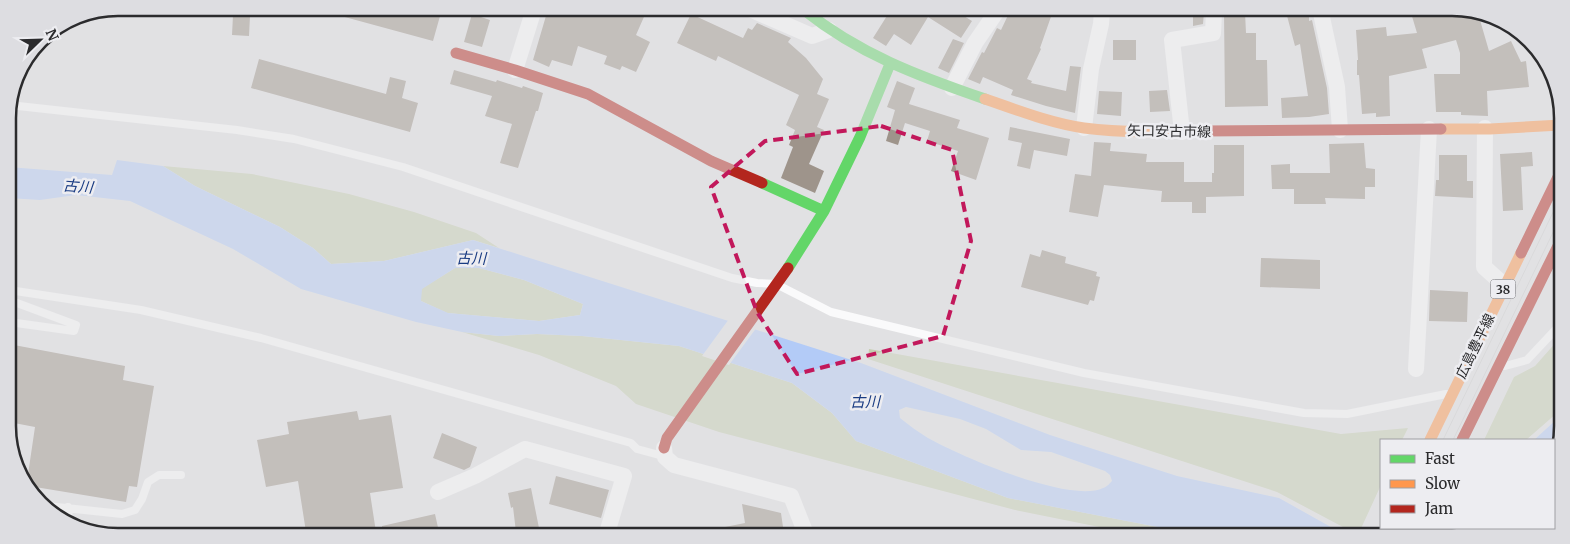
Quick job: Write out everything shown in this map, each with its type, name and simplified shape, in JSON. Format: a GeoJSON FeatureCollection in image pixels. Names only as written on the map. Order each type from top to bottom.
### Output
{"type":"FeatureCollection","features":[{"type":"Feature","properties":{"kind":"main road","name":"矢口安古市線"},"geometry":{"type":"LineString","coordinates":[[812,16],[829,30],[890,64],[952,88],[1042,118],[1084,128],[1143,132],[1182,132],[1554,125]]}},
{"type":"Feature","properties":{"kind":"main road"},"geometry":{"type":"LineString","coordinates":[[456,53],[588,94],[711,161],[824,211]]}},
{"type":"Feature","properties":{"kind":"main road"},"geometry":{"type":"LineString","coordinates":[[665,448],[824,211],[860,138],[890,64]]}},
{"type":"Feature","properties":{"kind":"main road","name":"広島豊平線"},"geometry":{"type":"LineString","coordinates":[[1430,439],[1554,185]]}},
{"type":"Feature","properties":{"kind":"main road","name":"38"},"geometry":{"type":"LineString","coordinates":[[1462,439],[1554,254]]}},
{"type":"Feature","properties":{"kind":"street"},"geometry":{"type":"LineString","coordinates":[[515,70],[532,16]]}},
{"type":"Feature","properties":{"kind":"street"},"geometry":{"type":"LineString","coordinates":[[766,16],[812,36],[829,30]]}},
{"type":"Feature","properties":{"kind":"street"},"geometry":{"type":"LineString","coordinates":[[952,88],[975,43],[994,16]]}},
{"type":"Feature","properties":{"kind":"street"},"geometry":{"type":"LineString","coordinates":[[1084,128],[1091,69],[1102,16]]}},
{"type":"Feature","properties":{"kind":"street"},"geometry":{"type":"LineString","coordinates":[[1182,132],[1172,40],[1213,33],[1214,16]]}},
{"type":"Feature","properties":{"kind":"street"},"geometry":{"type":"LineString","coordinates":[[1322,16],[1337,87],[1340,130]]}},
{"type":"Feature","properties":{"kind":"street"},"geometry":{"type":"LineString","coordinates":[[1416,369],[1429,128]]}},
{"type":"Feature","properties":{"kind":"street"},"geometry":{"type":"LineString","coordinates":[[1485,128],[1484,267],[1504,285]]}},
{"type":"Feature","properties":{"kind":"street"},"geometry":{"type":"LineString","coordinates":[[665,448],[674,465],[791,496],[804,528]]}},
{"type":"Feature","properties":{"kind":"street"},"geometry":{"type":"LineString","coordinates":[[438,492],[475,476],[525,449],[624,476],[608,528]]}},
{"type":"Feature","properties":{"kind":"lane"},"geometry":{"type":"LineString","coordinates":[[17,106],[237,130],[294,139],[403,167],[732,278],[757,283],[830,312],[1084,373],[1304,413],[1348,414],[1428,399],[1453,392]]}},
{"type":"Feature","properties":{"kind":"lane"},"geometry":{"type":"LineString","coordinates":[[16,291],[141,310],[261,338],[631,443],[637,449],[665,448]]}},
{"type":"Feature","properties":{"kind":"lane"},"geometry":{"type":"LineString","coordinates":[[16,303],[76,325],[74,331],[16,323]]}},
{"type":"Feature","properties":{"kind":"lane"},"geometry":{"type":"LineString","coordinates":[[1497,368],[1527,360],[1554,331]]}},
{"type":"Feature","properties":{"kind":"lane"},"geometry":{"type":"LineString","coordinates":[[57,507],[122,514],[135,510],[142,499],[148,482],[159,475],[181,476]]}},
{"type":"Feature","properties":{"kind":"lane"},"geometry":{"type":"LineString","coordinates":[[68,508],[68,514]]}},
{"type":"Feature","properties":{"kind":"highlighted area"},"geometry":{"type":"Polygon","coordinates":[[[881,126],[952,150],[971,241],[943,336],[797,374],[757,312],[711,187],[765,141],[881,126]]]}},
{"type":"Feature","properties":{"kind":"green space"},"geometry":{"type":"Polygon","coordinates":[[[163,166],[252,174],[349,194],[414,212],[476,233],[499,248],[473,240],[384,261],[331,264],[313,248],[280,227],[195,186],[163,166]]]}},
{"type":"Feature","properties":{"kind":"green space"},"geometry":{"type":"Polygon","coordinates":[[[455,268],[479,268],[524,280],[583,304],[580,315],[539,321],[447,313],[421,301],[421,289],[455,268]]]}},
{"type":"Feature","properties":{"kind":"green space"},"geometry":{"type":"Polygon","coordinates":[[[462,332],[499,336],[537,334],[582,336],[679,346],[792,383],[832,413],[856,441],[1008,498],[1163,528],[1104,528],[1015,510],[719,432],[636,404],[616,386],[539,355],[462,332]]]}},
{"type":"Feature","properties":{"kind":"green space"},"geometry":{"type":"Polygon","coordinates":[[[1554,345],[1554,416],[1527,439],[1484,439],[1514,377],[1535,366],[1554,345]]]}},
{"type":"Feature","properties":{"kind":"green space"},"geometry":{"type":"Polygon","coordinates":[[[869,349],[1341,434],[1408,428],[1402,439],[1380,439],[1380,487],[1361,528],[1345,528],[1277,492],[868,359],[869,349]]]}},
{"type":"Feature","properties":{"kind":"water","name":"古川"},"geometry":{"type":"Polygon","coordinates":[[[117,160],[163,166],[195,186],[280,227],[313,248],[331,264],[384,261],[473,240],[861,363],[1050,435],[1177,476],[1279,498],[1333,528],[1163,528],[1008,498],[856,441],[832,413],[792,383],[679,346],[582,336],[537,334],[499,336],[462,332],[416,322],[301,289],[233,249],[130,201],[76,195],[40,200],[16,198],[16,168],[112,175],[117,160]],[[455,268],[422,289],[421,301],[448,313],[539,321],[580,315],[583,304],[524,280],[479,268],[455,268]],[[906,407],[899,410],[900,418],[924,436],[964,456],[1015,476],[1066,489],[1087,491],[1104,487],[1112,481],[1110,475],[1105,471],[1051,452],[1021,450],[986,429],[960,419],[906,407]]]}},
{"type":"Feature","properties":{"kind":"water"},"geometry":{"type":"Polygon","coordinates":[[[1554,422],[1553,439],[1535,439],[1554,422]]]}},
{"type":"Feature","properties":{"kind":"pier"},"geometry":{"type":"Polygon","coordinates":[[[729,319],[757,327],[729,365],[702,356],[729,319]]]}},
{"type":"Feature","properties":{"kind":"building"},"geometry":{"type":"Polygon","coordinates":[[[233,16],[250,16],[249,36],[232,35],[233,16]]]}},
{"type":"Feature","properties":{"kind":"building"},"geometry":{"type":"Polygon","coordinates":[[[341,16],[440,16],[433,41],[341,16]]]}},
{"type":"Feature","properties":{"kind":"building"},"geometry":{"type":"Polygon","coordinates":[[[471,16],[490,20],[482,47],[464,42],[471,16]]]}},
{"type":"Feature","properties":{"kind":"building"},"geometry":{"type":"Polygon","coordinates":[[[546,16],[644,16],[636,35],[650,42],[636,72],[622,66],[620,70],[604,64],[607,56],[578,46],[572,66],[552,60],[549,67],[533,60],[546,16]]]}},
{"type":"Feature","properties":{"kind":"building"},"geometry":{"type":"Polygon","coordinates":[[[690,16],[695,16],[743,38],[748,28],[752,30],[757,23],[791,38],[788,42],[806,58],[823,79],[817,94],[829,99],[817,127],[824,130],[809,164],[824,171],[815,193],[781,178],[793,147],[789,145],[795,130],[786,125],[799,95],[718,56],[716,61],[677,43],[690,16]]]}},
{"type":"Feature","properties":{"kind":"building"},"geometry":{"type":"Polygon","coordinates":[[[887,16],[964,16],[972,21],[961,38],[928,17],[911,45],[894,34],[886,46],[873,38],[887,16]]]}},
{"type":"Feature","properties":{"kind":"building"},"geometry":{"type":"Polygon","coordinates":[[[1008,16],[1051,16],[1041,49],[1027,79],[1032,81],[1031,83],[1066,91],[1070,66],[1081,67],[1075,113],[1011,95],[1013,90],[983,77],[980,84],[968,79],[997,28],[1001,30],[1008,16]]]}},
{"type":"Feature","properties":{"kind":"building"},"geometry":{"type":"Polygon","coordinates":[[[1193,16],[1204,16],[1203,24],[1193,26],[1193,16]]]}},
{"type":"Feature","properties":{"kind":"building"},"geometry":{"type":"Polygon","coordinates":[[[1224,16],[1245,16],[1246,33],[1256,33],[1256,60],[1267,60],[1268,106],[1225,107],[1224,16]]]}},
{"type":"Feature","properties":{"kind":"building"},"geometry":{"type":"Polygon","coordinates":[[[1287,16],[1309,16],[1309,21],[1312,20],[1327,88],[1329,114],[1282,118],[1281,98],[1308,96],[1300,44],[1295,46],[1287,16]]]}},
{"type":"Feature","properties":{"kind":"building"},"geometry":{"type":"Polygon","coordinates":[[[1412,16],[1458,16],[1480,21],[1489,51],[1511,41],[1521,62],[1526,61],[1529,87],[1487,91],[1488,116],[1461,115],[1461,112],[1436,112],[1434,74],[1460,74],[1460,53],[1456,40],[1422,49],[1427,68],[1389,76],[1390,116],[1376,117],[1376,113],[1362,114],[1359,75],[1357,75],[1356,30],[1386,27],[1387,36],[1417,33],[1412,16]]]}},
{"type":"Feature","properties":{"kind":"building"},"geometry":{"type":"Polygon","coordinates":[[[953,39],[964,43],[949,73],[938,68],[953,39]]]}},
{"type":"Feature","properties":{"kind":"building"},"geometry":{"type":"Polygon","coordinates":[[[1113,40],[1136,40],[1136,60],[1113,60],[1113,40]]]}},
{"type":"Feature","properties":{"kind":"building"},"geometry":{"type":"Polygon","coordinates":[[[259,59],[386,94],[390,77],[406,81],[402,98],[418,103],[410,132],[251,88],[259,59]]]}},
{"type":"Feature","properties":{"kind":"building"},"geometry":{"type":"Polygon","coordinates":[[[454,70],[496,82],[497,80],[522,88],[523,86],[543,93],[518,168],[500,163],[512,124],[485,116],[492,96],[450,84],[454,70]]]}},
{"type":"Feature","properties":{"kind":"building"},"geometry":{"type":"Polygon","coordinates":[[[897,81],[915,88],[909,104],[960,120],[957,128],[989,138],[976,180],[951,171],[958,151],[927,141],[930,131],[905,123],[898,145],[886,141],[895,110],[887,107],[897,81]]]}},
{"type":"Feature","properties":{"kind":"building"},"geometry":{"type":"Polygon","coordinates":[[[1167,90],[1170,111],[1150,112],[1149,91],[1167,90]]]}},
{"type":"Feature","properties":{"kind":"building"},"geometry":{"type":"Polygon","coordinates":[[[1099,91],[1122,92],[1121,116],[1097,114],[1099,91]]]}},
{"type":"Feature","properties":{"kind":"building"},"geometry":{"type":"Polygon","coordinates":[[[1010,127],[1070,139],[1067,156],[1034,150],[1030,169],[1017,166],[1022,143],[1008,140],[1010,127]]]}},
{"type":"Feature","properties":{"kind":"building"},"geometry":{"type":"Polygon","coordinates":[[[1094,142],[1111,143],[1110,151],[1147,154],[1146,162],[1184,162],[1184,182],[1212,182],[1212,173],[1214,173],[1214,145],[1244,145],[1244,196],[1206,197],[1206,213],[1192,213],[1192,202],[1161,202],[1162,191],[1104,185],[1098,217],[1069,212],[1075,174],[1091,176],[1094,142]]]}},
{"type":"Feature","properties":{"kind":"building"},"geometry":{"type":"Polygon","coordinates":[[[1364,143],[1366,168],[1375,169],[1375,187],[1365,187],[1365,199],[1325,198],[1326,204],[1294,204],[1294,189],[1272,189],[1271,165],[1290,164],[1290,173],[1330,173],[1329,144],[1364,143]]]}},
{"type":"Feature","properties":{"kind":"building"},"geometry":{"type":"Polygon","coordinates":[[[1532,152],[1533,166],[1521,167],[1523,210],[1503,211],[1500,154],[1532,152]]]}},
{"type":"Feature","properties":{"kind":"building"},"geometry":{"type":"Polygon","coordinates":[[[1439,155],[1467,155],[1467,181],[1473,181],[1473,198],[1435,196],[1436,180],[1439,180],[1439,155]]]}},
{"type":"Feature","properties":{"kind":"building"},"geometry":{"type":"Polygon","coordinates":[[[1042,250],[1066,257],[1065,263],[1097,272],[1096,276],[1100,277],[1094,301],[1090,300],[1088,305],[1021,287],[1030,254],[1040,257],[1042,250]]]}},
{"type":"Feature","properties":{"kind":"building"},"geometry":{"type":"Polygon","coordinates":[[[1261,258],[1320,260],[1320,289],[1260,287],[1261,258]]]}},
{"type":"Feature","properties":{"kind":"building"},"geometry":{"type":"Polygon","coordinates":[[[1430,290],[1468,292],[1467,322],[1429,321],[1430,290]]]}},
{"type":"Feature","properties":{"kind":"building"},"geometry":{"type":"Polygon","coordinates":[[[16,345],[125,366],[123,380],[154,386],[137,487],[129,486],[126,502],[37,487],[28,473],[35,427],[16,423],[16,345]]]}},
{"type":"Feature","properties":{"kind":"building"},"geometry":{"type":"Polygon","coordinates":[[[357,411],[359,420],[391,415],[403,488],[370,493],[375,528],[305,528],[298,481],[266,487],[257,440],[289,434],[287,422],[357,411]]]}},
{"type":"Feature","properties":{"kind":"building"},"geometry":{"type":"Polygon","coordinates":[[[442,433],[477,447],[470,467],[464,470],[433,458],[442,433]]]}},
{"type":"Feature","properties":{"kind":"building"},"geometry":{"type":"Polygon","coordinates":[[[556,476],[609,490],[601,518],[549,504],[556,476]]]}},
{"type":"Feature","properties":{"kind":"building"},"geometry":{"type":"Polygon","coordinates":[[[531,488],[539,528],[516,528],[513,507],[511,508],[508,493],[531,488]]]}},
{"type":"Feature","properties":{"kind":"building"},"geometry":{"type":"Polygon","coordinates":[[[742,504],[781,513],[783,528],[725,528],[745,523],[742,504]]]}},
{"type":"Feature","properties":{"kind":"building"},"geometry":{"type":"Polygon","coordinates":[[[435,514],[438,528],[382,528],[382,526],[435,514]]]}},
{"type":"Feature","properties":{"kind":"tram line"},"geometry":{"type":"LineString","coordinates":[[1443,439],[1554,210]]}},
{"type":"Feature","properties":{"kind":"tram line"},"geometry":{"type":"LineString","coordinates":[[1453,439],[1554,230]]}},
{"type":"Feature","properties":{"kind":"traffic: fast"},"geometry":{"type":"LineString","coordinates":[[812,16],[846,39],[890,62],[936,82],[985,99]]}},
{"type":"Feature","properties":{"kind":"traffic: fast"},"geometry":{"type":"LineString","coordinates":[[788,268],[824,211],[860,137],[890,64]]}},
{"type":"Feature","properties":{"kind":"traffic: fast"},"geometry":{"type":"LineString","coordinates":[[762,183],[824,211]]}},
{"type":"Feature","properties":{"kind":"traffic: slow"},"geometry":{"type":"LineString","coordinates":[[985,99],[1046,120],[1084,128],[1158,132],[1203,131]]}},
{"type":"Feature","properties":{"kind":"traffic: slow"},"geometry":{"type":"LineString","coordinates":[[1441,129],[1490,129],[1554,125]]}},
{"type":"Feature","properties":{"kind":"traffic: slow"},"geometry":{"type":"LineString","coordinates":[[1430,439],[1521,253]]}},
{"type":"Feature","properties":{"kind":"traffic: jam"},"geometry":{"type":"LineString","coordinates":[[456,53],[588,94],[711,161],[762,183]]}},
{"type":"Feature","properties":{"kind":"traffic: jam"},"geometry":{"type":"LineString","coordinates":[[1203,131],[1441,129]]}},
{"type":"Feature","properties":{"kind":"traffic: jam"},"geometry":{"type":"LineString","coordinates":[[1521,253],[1554,185]]}},
{"type":"Feature","properties":{"kind":"traffic: jam"},"geometry":{"type":"LineString","coordinates":[[1462,439],[1554,254]]}},
{"type":"Feature","properties":{"kind":"traffic: jam"},"geometry":{"type":"LineString","coordinates":[[664,448],[667,438],[788,268]]}}]}
